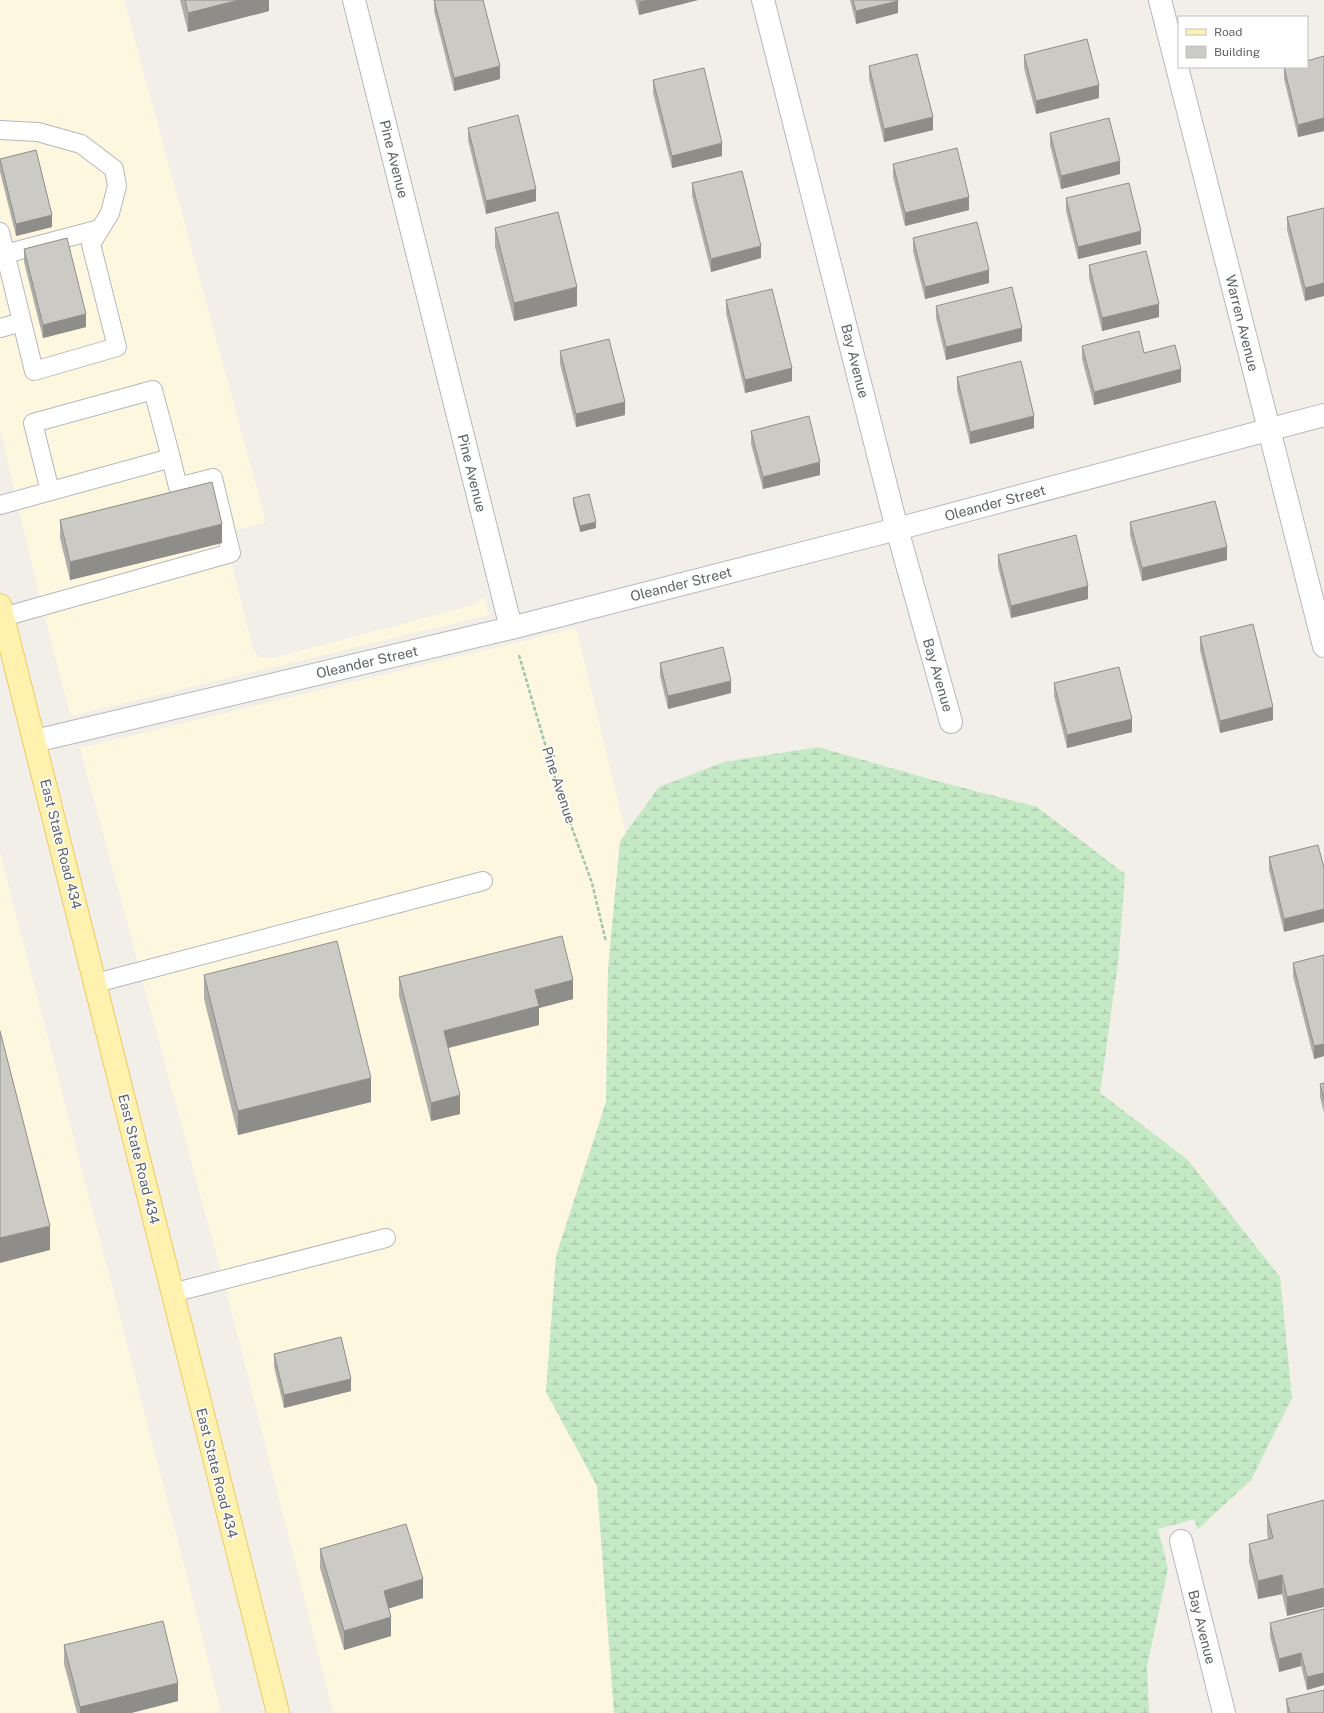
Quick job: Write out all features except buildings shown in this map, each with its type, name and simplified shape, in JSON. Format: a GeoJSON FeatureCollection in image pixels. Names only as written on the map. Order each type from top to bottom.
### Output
{"type":"FeatureCollection","features":[{"type":"Feature","properties":{"kind":"main road","name":"East State Road 434"},"geometry":{"type":"LineString","coordinates":[[2,611],[278,1713]]}},
{"type":"Feature","properties":{"kind":"street","name":"Pine Avenue"},"geometry":{"type":"LineString","coordinates":[[354,0],[511,628]]}},
{"type":"Feature","properties":{"kind":"street","name":"Bay Avenue"},"geometry":{"type":"LineString","coordinates":[[763,0],[897,529],[951,722]]}},
{"type":"Feature","properties":{"kind":"street","name":"Warren Avenue"},"geometry":{"type":"LineString","coordinates":[[1160,0],[1324,646]]}},
{"type":"Feature","properties":{"kind":"street","name":"Oleander Street"},"geometry":{"type":"LineString","coordinates":[[35,741],[511,628],[897,529],[1324,415]]}},
{"type":"Feature","properties":{"kind":"street","name":"Bay Avenue"},"geometry":{"type":"LineString","coordinates":[[1181,1541],[1224,1713]]}},
{"type":"Feature","properties":{"kind":"lane"},"geometry":{"type":"LineString","coordinates":[[0,130],[38,132],[81,144],[114,169],[117,186],[110,213],[91,244],[117,347],[34,371],[0,232]]}},
{"type":"Feature","properties":{"kind":"lane"},"geometry":{"type":"LineString","coordinates":[[5,254],[100,229]]}},
{"type":"Feature","properties":{"kind":"lane"},"geometry":{"type":"LineString","coordinates":[[0,328],[22,322]]}},
{"type":"Feature","properties":{"kind":"lane"},"geometry":{"type":"LineString","coordinates":[[2,611],[231,553],[213,478],[178,487],[153,390],[33,422],[50,491]]}},
{"type":"Feature","properties":{"kind":"lane"},"geometry":{"type":"LineString","coordinates":[[0,504],[171,458]]}},
{"type":"Feature","properties":{"kind":"lane"},"geometry":{"type":"LineString","coordinates":[[96,983],[483,882]]}},
{"type":"Feature","properties":{"kind":"lane"},"geometry":{"type":"LineString","coordinates":[[172,1294],[386,1238]]}},
{"type":"Feature","properties":{"kind":"path","name":"Pine Avenue"},"geometry":{"type":"LineString","coordinates":[[511,628],[560,792],[592,883],[606,942]]}},
{"type":"Feature","properties":{"kind":"shaded area"},"geometry":{"type":"Polygon","coordinates":[[[0,0],[124,0],[266,522],[234,531],[226,543],[253,649],[258,656],[263,658],[273,658],[474,605],[484,597],[489,615],[71,716],[45,619],[0,429],[0,0]]]}},
{"type":"Feature","properties":{"kind":"shaded area"},"geometry":{"type":"Polygon","coordinates":[[[576,628],[626,834],[620,841],[608,969],[606,1102],[556,1256],[546,1392],[597,1486],[614,1713],[333,1713],[232,1313],[80,748],[576,628]]]}},
{"type":"Feature","properties":{"kind":"shaded area"},"geometry":{"type":"Polygon","coordinates":[[[0,852],[195,1608],[221,1713],[0,1713],[0,852]]]}},
{"type":"Feature","properties":{"kind":"green space"},"geometry":{"type":"Polygon","coordinates":[[[818,747],[933,780],[1037,807],[1125,874],[1119,955],[1100,1093],[1187,1159],[1280,1277],[1292,1398],[1251,1480],[1197,1530],[1195,1519],[1158,1529],[1168,1569],[1147,1666],[1149,1713],[614,1713],[597,1486],[546,1392],[556,1256],[606,1102],[608,969],[620,841],[659,787],[724,762],[818,747]]]}}]}
